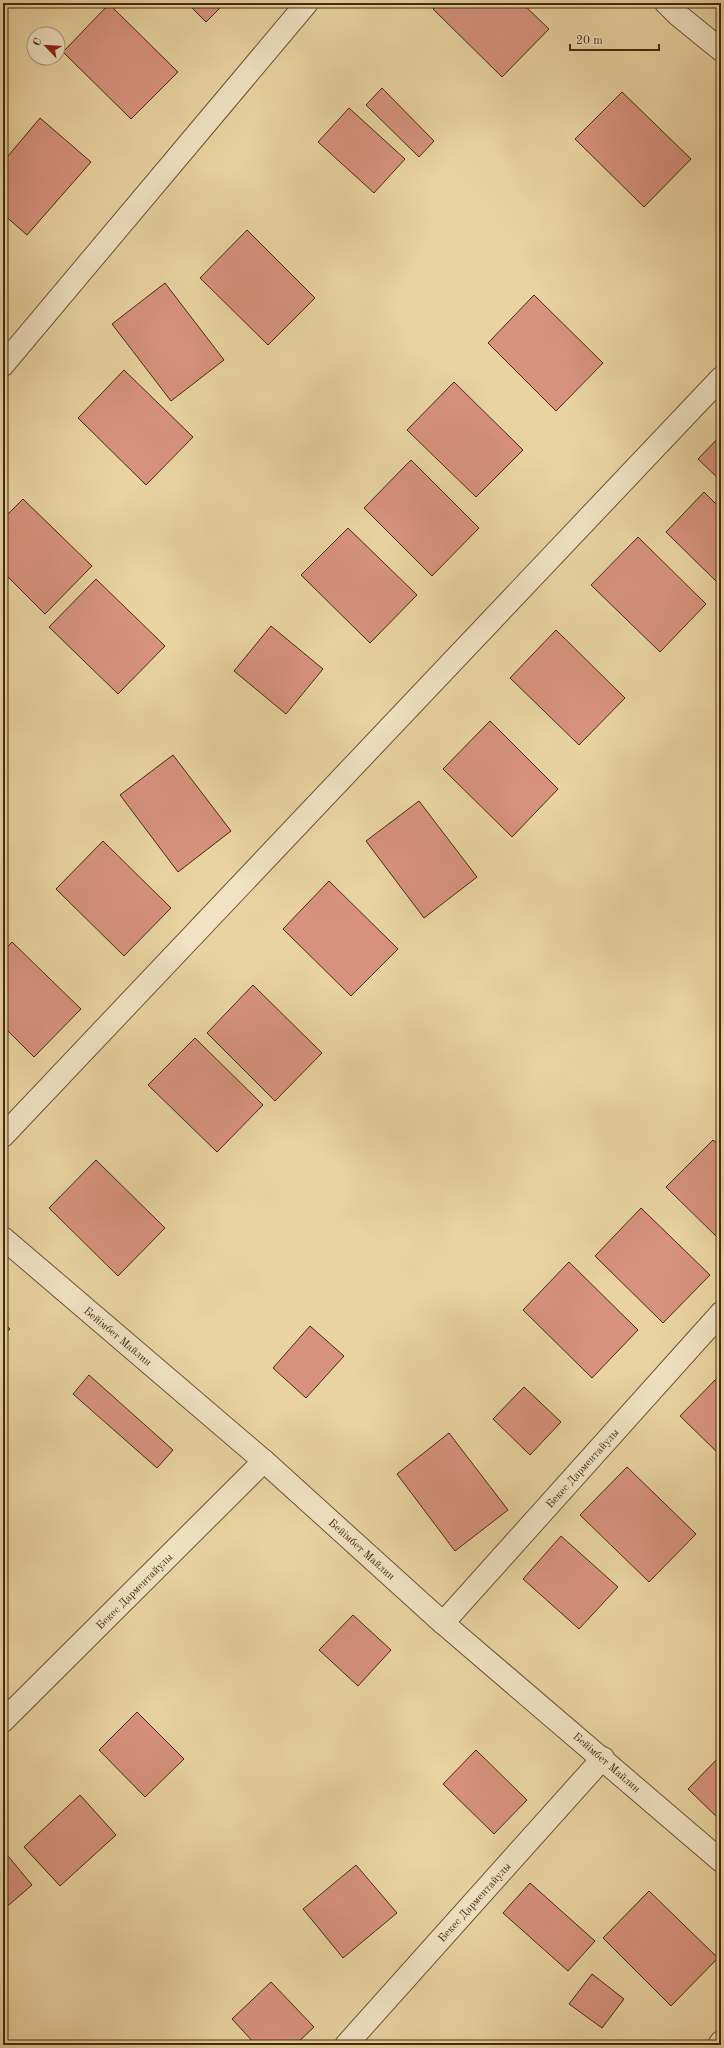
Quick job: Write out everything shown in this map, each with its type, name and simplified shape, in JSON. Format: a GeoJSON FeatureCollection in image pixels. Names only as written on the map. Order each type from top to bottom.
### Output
{"type":"FeatureCollection","features":[{"type":"Feature","properties":{"kind":"street"},"geometry":{"type":"LineString","coordinates":[[3,365],[307,3]]}},
{"type":"Feature","properties":{"kind":"street"},"geometry":{"type":"LineString","coordinates":[[666,3],[678,15],[721,50]]}},
{"type":"Feature","properties":{"kind":"street"},"geometry":{"type":"LineString","coordinates":[[3,1136],[721,378]]}},
{"type":"Feature","properties":{"kind":"street","name":"Бейімбет Майлин"},"geometry":{"type":"LineString","coordinates":[[3,1238],[264,1460],[443,1623],[603,1758],[721,1861]]}},
{"type":"Feature","properties":{"kind":"street","name":"Бекес Дарментайулы"},"geometry":{"type":"LineString","coordinates":[[443,1623],[721,1313]]}},
{"type":"Feature","properties":{"kind":"street","name":"Бекес Дарментайулы"},"geometry":{"type":"LineString","coordinates":[[3,1721],[264,1460]]}},
{"type":"Feature","properties":{"kind":"street","name":"Бекес Дарментайулы"},"geometry":{"type":"LineString","coordinates":[[346,2045],[603,1758]]}},
{"type":"Feature","properties":{"kind":"building"},"geometry":{"type":"Polygon","coordinates":[[[187,3],[225,3],[206,22],[187,3]]]}},
{"type":"Feature","properties":{"kind":"building"},"geometry":{"type":"Polygon","coordinates":[[[439,3],[522,3],[549,29],[502,77],[433,9],[439,3]]]}},
{"type":"Feature","properties":{"kind":"building"},"geometry":{"type":"Polygon","coordinates":[[[109,4],[178,72],[131,119],[66,55],[66,49],[109,4]]]}},
{"type":"Feature","properties":{"kind":"building"},"geometry":{"type":"Polygon","coordinates":[[[382,88],[434,141],[419,157],[366,105],[382,88]]]}},
{"type":"Feature","properties":{"kind":"building"},"geometry":{"type":"Polygon","coordinates":[[[622,92],[691,159],[644,207],[575,139],[622,92]]]}},
{"type":"Feature","properties":{"kind":"building"},"geometry":{"type":"Polygon","coordinates":[[[349,108],[405,159],[374,193],[318,142],[349,108]]]}},
{"type":"Feature","properties":{"kind":"building"},"geometry":{"type":"Polygon","coordinates":[[[40,118],[91,162],[27,235],[3,214],[3,162],[40,118]]]}},
{"type":"Feature","properties":{"kind":"building"},"geometry":{"type":"Polygon","coordinates":[[[247,230],[315,298],[268,345],[200,278],[247,230]]]}},
{"type":"Feature","properties":{"kind":"building"},"geometry":{"type":"Polygon","coordinates":[[[165,283],[224,360],[171,401],[112,324],[165,283]]]}},
{"type":"Feature","properties":{"kind":"building"},"geometry":{"type":"Polygon","coordinates":[[[534,295],[603,363],[556,411],[488,343],[534,295]]]}},
{"type":"Feature","properties":{"kind":"building"},"geometry":{"type":"Polygon","coordinates":[[[124,370],[193,437],[146,485],[78,418],[124,370]]]}},
{"type":"Feature","properties":{"kind":"building"},"geometry":{"type":"Polygon","coordinates":[[[454,382],[523,450],[476,497],[407,430],[454,382]]]}},
{"type":"Feature","properties":{"kind":"building"},"geometry":{"type":"Polygon","coordinates":[[[721,435],[721,481],[698,459],[721,435]]]}},
{"type":"Feature","properties":{"kind":"building"},"geometry":{"type":"Polygon","coordinates":[[[411,460],[479,528],[432,576],[364,508],[411,460]]]}},
{"type":"Feature","properties":{"kind":"building"},"geometry":{"type":"Polygon","coordinates":[[[704,492],[721,509],[721,586],[666,532],[704,492]]]}},
{"type":"Feature","properties":{"kind":"building"},"geometry":{"type":"Polygon","coordinates":[[[23,499],[92,566],[45,614],[3,572],[3,519],[23,499]]]}},
{"type":"Feature","properties":{"kind":"building"},"geometry":{"type":"Polygon","coordinates":[[[348,528],[417,595],[370,643],[301,575],[348,528]]]}},
{"type":"Feature","properties":{"kind":"building"},"geometry":{"type":"Polygon","coordinates":[[[638,537],[706,604],[660,652],[591,585],[638,537]]]}},
{"type":"Feature","properties":{"kind":"building"},"geometry":{"type":"Polygon","coordinates":[[[96,579],[165,646],[118,694],[49,627],[96,579]]]}},
{"type":"Feature","properties":{"kind":"building"},"geometry":{"type":"Polygon","coordinates":[[[271,626],[323,669],[286,714],[234,671],[271,626]]]}},
{"type":"Feature","properties":{"kind":"building"},"geometry":{"type":"Polygon","coordinates":[[[556,630],[625,698],[579,745],[510,678],[556,630]]]}},
{"type":"Feature","properties":{"kind":"building"},"geometry":{"type":"Polygon","coordinates":[[[490,721],[558,789],[512,837],[443,769],[490,721]]]}},
{"type":"Feature","properties":{"kind":"building"},"geometry":{"type":"Polygon","coordinates":[[[173,755],[231,831],[178,872],[120,795],[173,755]]]}},
{"type":"Feature","properties":{"kind":"building"},"geometry":{"type":"Polygon","coordinates":[[[419,801],[477,877],[424,918],[366,841],[419,801]]]}},
{"type":"Feature","properties":{"kind":"building"},"geometry":{"type":"Polygon","coordinates":[[[103,841],[171,908],[124,956],[56,889],[103,841]]]}},
{"type":"Feature","properties":{"kind":"building"},"geometry":{"type":"Polygon","coordinates":[[[329,881],[398,949],[351,996],[283,929],[329,881]]]}},
{"type":"Feature","properties":{"kind":"building"},"geometry":{"type":"Polygon","coordinates":[[[12,942],[81,1009],[34,1057],[3,1026],[3,952],[12,942]]]}},
{"type":"Feature","properties":{"kind":"building"},"geometry":{"type":"Polygon","coordinates":[[[253,985],[322,1053],[275,1101],[207,1033],[253,985]]]}},
{"type":"Feature","properties":{"kind":"building"},"geometry":{"type":"Polygon","coordinates":[[[195,1038],[263,1105],[217,1152],[148,1085],[195,1038]]]}},
{"type":"Feature","properties":{"kind":"building"},"geometry":{"type":"Polygon","coordinates":[[[713,1140],[721,1147],[721,1241],[666,1187],[713,1140]]]}},
{"type":"Feature","properties":{"kind":"building"},"geometry":{"type":"Polygon","coordinates":[[[96,1160],[165,1228],[118,1276],[49,1208],[96,1160]]]}},
{"type":"Feature","properties":{"kind":"building"},"geometry":{"type":"Polygon","coordinates":[[[641,1208],[710,1275],[663,1323],[595,1256],[641,1208]]]}},
{"type":"Feature","properties":{"kind":"building"},"geometry":{"type":"Polygon","coordinates":[[[569,1262],[638,1330],[592,1378],[523,1310],[569,1262]]]}},
{"type":"Feature","properties":{"kind":"building"},"geometry":{"type":"Polygon","coordinates":[[[3,1322],[10,1329],[3,1336],[3,1322]]]}},
{"type":"Feature","properties":{"kind":"building"},"geometry":{"type":"Polygon","coordinates":[[[310,1326],[344,1356],[306,1398],[273,1368],[310,1326]]]}},
{"type":"Feature","properties":{"kind":"building"},"geometry":{"type":"Polygon","coordinates":[[[721,1374],[721,1456],[680,1416],[721,1374]]]}},
{"type":"Feature","properties":{"kind":"building"},"geometry":{"type":"Polygon","coordinates":[[[89,1375],[173,1450],[157,1468],[73,1394],[89,1375]]]}},
{"type":"Feature","properties":{"kind":"building"},"geometry":{"type":"Polygon","coordinates":[[[524,1387],[561,1422],[530,1455],[493,1419],[524,1387]]]}},
{"type":"Feature","properties":{"kind":"building"},"geometry":{"type":"Polygon","coordinates":[[[449,1433],[508,1510],[455,1551],[397,1474],[449,1433]]]}},
{"type":"Feature","properties":{"kind":"building"},"geometry":{"type":"Polygon","coordinates":[[[627,1467],[696,1534],[649,1582],[580,1515],[627,1467]]]}},
{"type":"Feature","properties":{"kind":"building"},"geometry":{"type":"Polygon","coordinates":[[[561,1536],[618,1587],[579,1629],[523,1579],[561,1536]]]}},
{"type":"Feature","properties":{"kind":"building"},"geometry":{"type":"Polygon","coordinates":[[[353,1615],[391,1650],[358,1686],[319,1650],[353,1615]]]}},
{"type":"Feature","properties":{"kind":"building"},"geometry":{"type":"Polygon","coordinates":[[[137,1712],[184,1759],[145,1797],[99,1750],[137,1712]]]}},
{"type":"Feature","properties":{"kind":"building"},"geometry":{"type":"Polygon","coordinates":[[[476,1750],[527,1800],[494,1834],[443,1784],[476,1750]]]}},
{"type":"Feature","properties":{"kind":"building"},"geometry":{"type":"Polygon","coordinates":[[[721,1755],[721,1821],[688,1789],[721,1755]]]}},
{"type":"Feature","properties":{"kind":"building"},"geometry":{"type":"Polygon","coordinates":[[[80,1795],[116,1835],[60,1886],[24,1847],[80,1795]]]}},
{"type":"Feature","properties":{"kind":"building"},"geometry":{"type":"Polygon","coordinates":[[[3,1850],[32,1885],[3,1910],[3,1850]]]}},
{"type":"Feature","properties":{"kind":"building"},"geometry":{"type":"Polygon","coordinates":[[[356,1865],[397,1913],[343,1958],[303,1909],[356,1865]]]}},
{"type":"Feature","properties":{"kind":"building"},"geometry":{"type":"Polygon","coordinates":[[[530,1883],[595,1941],[568,1971],[503,1913],[530,1883]]]}},
{"type":"Feature","properties":{"kind":"building"},"geometry":{"type":"Polygon","coordinates":[[[649,1891],[718,1958],[671,2006],[603,1938],[649,1891]]]}},
{"type":"Feature","properties":{"kind":"building"},"geometry":{"type":"Polygon","coordinates":[[[592,1974],[624,1999],[602,2028],[569,2004],[592,1974]]]}},
{"type":"Feature","properties":{"kind":"building"},"geometry":{"type":"Polygon","coordinates":[[[271,1982],[314,2027],[295,2045],[256,2045],[232,2019],[271,1982]]]}}]}
